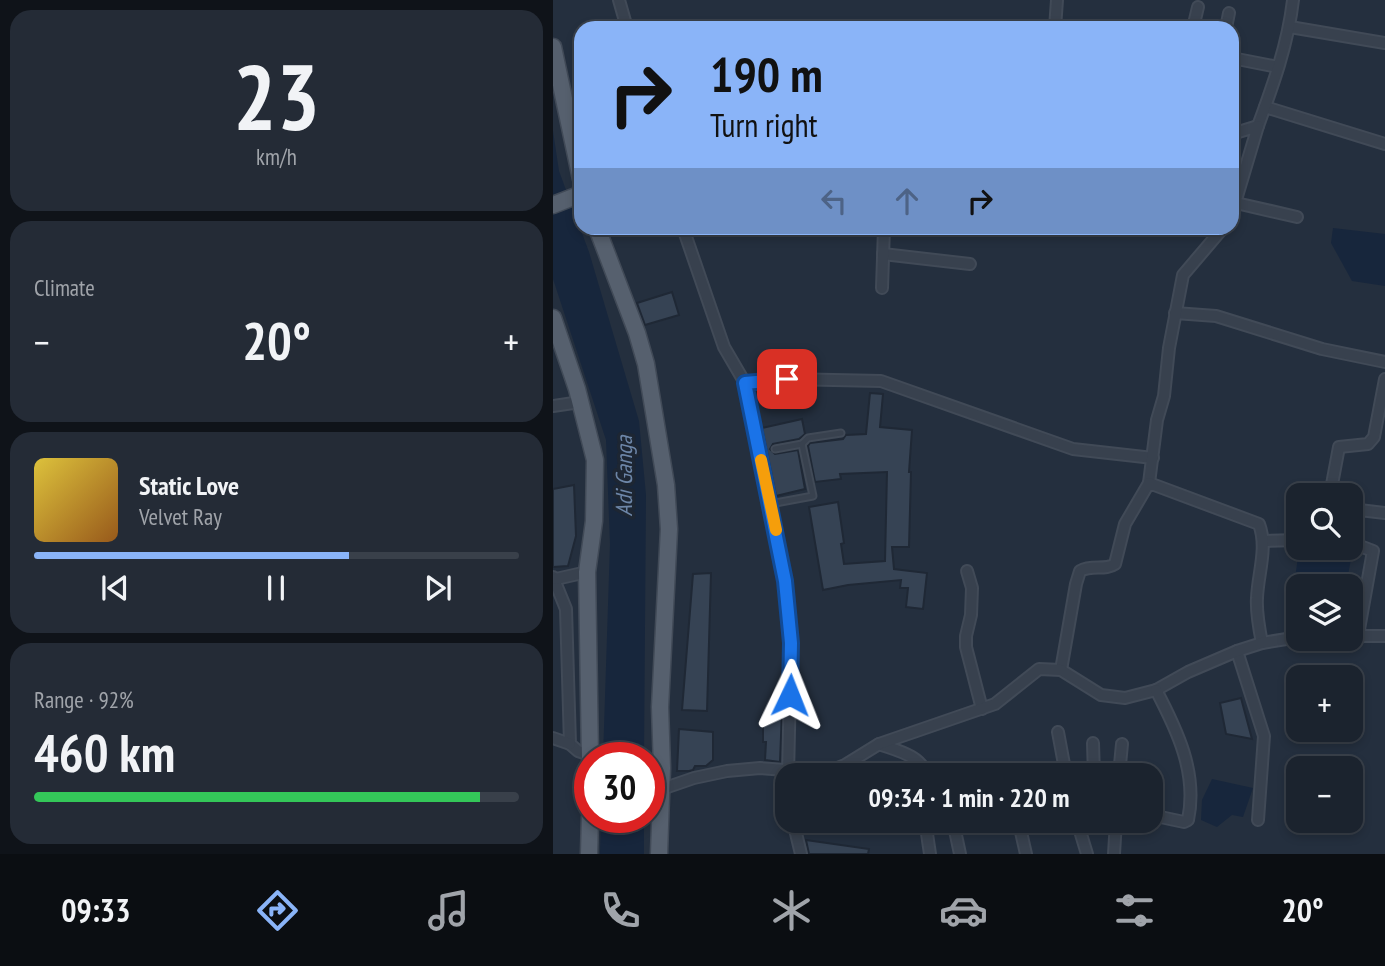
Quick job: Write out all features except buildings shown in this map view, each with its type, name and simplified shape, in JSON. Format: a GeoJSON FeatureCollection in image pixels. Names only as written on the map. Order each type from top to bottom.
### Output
{"type":"FeatureCollection","features":[{"type":"Feature","properties":{"kind":"main road"},"geometry":{"type":"LineString","coordinates":[[553,47],[574,150]]}},
{"type":"Feature","properties":{"kind":"main road"},"geometry":{"type":"LineString","coordinates":[[600,235],[637,333],[646,365],[666,485],[669,519],[657,742]]}},
{"type":"Feature","properties":{"kind":"main road"},"geometry":{"type":"LineString","coordinates":[[553,318],[595,460],[594,521],[587,572],[590,742]]}},
{"type":"Feature","properties":{"kind":"main road"},"geometry":{"type":"LineString","coordinates":[[589,854],[590,833]]}},
{"type":"Feature","properties":{"kind":"main road"},"geometry":{"type":"LineString","coordinates":[[660,833],[660,854]]}},
{"type":"Feature","properties":{"kind":"street"},"geometry":{"type":"LineString","coordinates":[[619,0],[625,21]]}},
{"type":"Feature","properties":{"kind":"street"},"geometry":{"type":"LineString","coordinates":[[1056,21],[1057,0]]}},
{"type":"Feature","properties":{"kind":"street"},"geometry":{"type":"LineString","coordinates":[[1239,191],[1279,66],[1290,27],[1293,0]]}},
{"type":"Feature","properties":{"kind":"street"},"geometry":{"type":"LineString","coordinates":[[1195,21],[1198,8]]}},
{"type":"Feature","properties":{"kind":"street"},"geometry":{"type":"LineString","coordinates":[[1228,21],[1229,13]]}},
{"type":"Feature","properties":{"kind":"street"},"geometry":{"type":"LineString","coordinates":[[1290,27],[1385,43]]}},
{"type":"Feature","properties":{"kind":"street"},"geometry":{"type":"LineString","coordinates":[[1239,59],[1279,66]]}},
{"type":"Feature","properties":{"kind":"street"},"geometry":{"type":"LineString","coordinates":[[1265,107],[1385,144]]}},
{"type":"Feature","properties":{"kind":"street"},"geometry":{"type":"LineString","coordinates":[[1239,132],[1258,126]]}},
{"type":"Feature","properties":{"kind":"street"},"geometry":{"type":"LineString","coordinates":[[1239,209],[1297,217]]}},
{"type":"Feature","properties":{"kind":"street"},"geometry":{"type":"LineString","coordinates":[[685,235],[724,347],[745,383],[783,570],[790,621],[788,763]]}},
{"type":"Feature","properties":{"kind":"street"},"geometry":{"type":"LineString","coordinates":[[882,288],[884,235]]}},
{"type":"Feature","properties":{"kind":"street"},"geometry":{"type":"LineString","coordinates":[[1061,670],[1080,570],[1089,566],[1111,567],[1115,564],[1125,524],[1149,483],[1157,419],[1164,396],[1169,348],[1183,275],[1217,235]]}},
{"type":"Feature","properties":{"kind":"street"},"geometry":{"type":"LineString","coordinates":[[883,254],[970,264]]}},
{"type":"Feature","properties":{"kind":"street"},"geometry":{"type":"LineString","coordinates":[[1175,313],[1216,316],[1322,349],[1385,362]]}},
{"type":"Feature","properties":{"kind":"street"},"geometry":{"type":"LineString","coordinates":[[745,383],[787,379],[881,381],[1073,449],[1153,458]]}},
{"type":"Feature","properties":{"kind":"street"},"geometry":{"type":"LineString","coordinates":[[1332,483],[1339,447],[1368,444],[1374,436],[1385,379]]}},
{"type":"Feature","properties":{"kind":"street"},"geometry":{"type":"LineString","coordinates":[[553,406],[580,402]]}},
{"type":"Feature","properties":{"kind":"street"},"geometry":{"type":"LineString","coordinates":[[1149,483],[1259,524],[1263,541],[1257,598],[1262,643]]}},
{"type":"Feature","properties":{"kind":"street"},"geometry":{"type":"LineString","coordinates":[[1363,510],[1385,513]]}},
{"type":"Feature","properties":{"kind":"street"},"geometry":{"type":"LineString","coordinates":[[1263,541],[1286,540]]}},
{"type":"Feature","properties":{"kind":"street"},"geometry":{"type":"LineString","coordinates":[[1363,547],[1385,552]]}},
{"type":"Feature","properties":{"kind":"street"},"geometry":{"type":"LineString","coordinates":[[1363,598],[1373,551]]}},
{"type":"Feature","properties":{"kind":"street"},"geometry":{"type":"LineString","coordinates":[[967,571],[972,589],[966,647],[982,709]]}},
{"type":"Feature","properties":{"kind":"street"},"geometry":{"type":"LineString","coordinates":[[570,744],[566,609],[554,578],[587,572]]}},
{"type":"Feature","properties":{"kind":"street"},"geometry":{"type":"LineString","coordinates":[[1363,636],[1385,636]]}},
{"type":"Feature","properties":{"kind":"street"},"geometry":{"type":"LineString","coordinates":[[848,763],[879,744],[1000,701],[1039,669],[1061,670],[1095,692],[1125,698],[1156,690],[1188,671],[1237,651],[1286,639]]}},
{"type":"Feature","properties":{"kind":"street"},"geometry":{"type":"LineString","coordinates":[[1237,651],[1265,736],[1258,820]]}},
{"type":"Feature","properties":{"kind":"street"},"geometry":{"type":"LineString","coordinates":[[1156,690],[1186,757],[1189,772],[1188,820],[1184,822],[1163,818]]}},
{"type":"Feature","properties":{"kind":"street"},"geometry":{"type":"LineString","coordinates":[[1058,732],[1064,763]]}},
{"type":"Feature","properties":{"kind":"street"},"geometry":{"type":"LineString","coordinates":[[553,738],[574,748]]}},
{"type":"Feature","properties":{"kind":"street"},"geometry":{"type":"LineString","coordinates":[[1093,743],[1094,763]]}},
{"type":"Feature","properties":{"kind":"street"},"geometry":{"type":"LineString","coordinates":[[879,744],[915,758],[921,763]]}},
{"type":"Feature","properties":{"kind":"street"},"geometry":{"type":"LineString","coordinates":[[1120,763],[1122,744]]}},
{"type":"Feature","properties":{"kind":"street"},"geometry":{"type":"LineString","coordinates":[[665,788],[727,771],[759,768],[775,771]]}},
{"type":"Feature","properties":{"kind":"street"},"geometry":{"type":"LineString","coordinates":[[796,833],[801,854]]}},
{"type":"Feature","properties":{"kind":"street"},"geometry":{"type":"LineString","coordinates":[[927,833],[930,854]]}},
{"type":"Feature","properties":{"kind":"street"},"geometry":{"type":"LineString","coordinates":[[957,833],[960,854]]}},
{"type":"Feature","properties":{"kind":"street"},"geometry":{"type":"LineString","coordinates":[[1021,833],[1026,854]]}},
{"type":"Feature","properties":{"kind":"street"},"geometry":{"type":"LineString","coordinates":[[1081,833],[1087,854]]}},
{"type":"Feature","properties":{"kind":"street"},"geometry":{"type":"LineString","coordinates":[[1114,854],[1115,833]]}},
{"type":"Feature","properties":{"kind":"lane"},"geometry":{"type":"LineString","coordinates":[[775,449],[802,444],[808,438],[841,433]]}},
{"type":"Feature","properties":{"kind":"lane"},"geometry":{"type":"LineString","coordinates":[[770,504],[813,496],[802,444]]}},
{"type":"Feature","properties":{"kind":"water","name":"Adi Ganga"},"geometry":{"type":"Polygon","coordinates":[[[553,131],[559,171],[574,212],[574,235],[583,235],[589,252],[639,421],[646,495],[644,742],[604,742],[610,544],[606,440],[553,279],[553,131]]]}},
{"type":"Feature","properties":{"kind":"water"},"geometry":{"type":"Polygon","coordinates":[[[1333,228],[1385,234],[1385,286],[1352,281],[1331,243],[1333,228]]]}},
{"type":"Feature","properties":{"kind":"water"},"geometry":{"type":"Polygon","coordinates":[[[1298,560],[1351,560],[1348,574],[1296,574],[1298,560]]]}},
{"type":"Feature","properties":{"kind":"water"},"geometry":{"type":"Polygon","coordinates":[[[1212,779],[1253,788],[1243,817],[1232,815],[1217,827],[1201,820],[1202,800],[1212,779]]]}},
{"type":"Feature","properties":{"kind":"water"},"geometry":{"type":"Polygon","coordinates":[[[601,833],[644,833],[644,854],[600,854],[601,833]]]}},
{"type":"Feature","properties":{"kind":"slow traffic"},"geometry":{"type":"LineString","coordinates":[[761,460],[776,530]]}},
{"type":"Feature","properties":{"kind":"route"},"geometry":{"type":"LineString","coordinates":[[787,379],[745,383],[785,581],[791,643],[790,695]]}}]}
